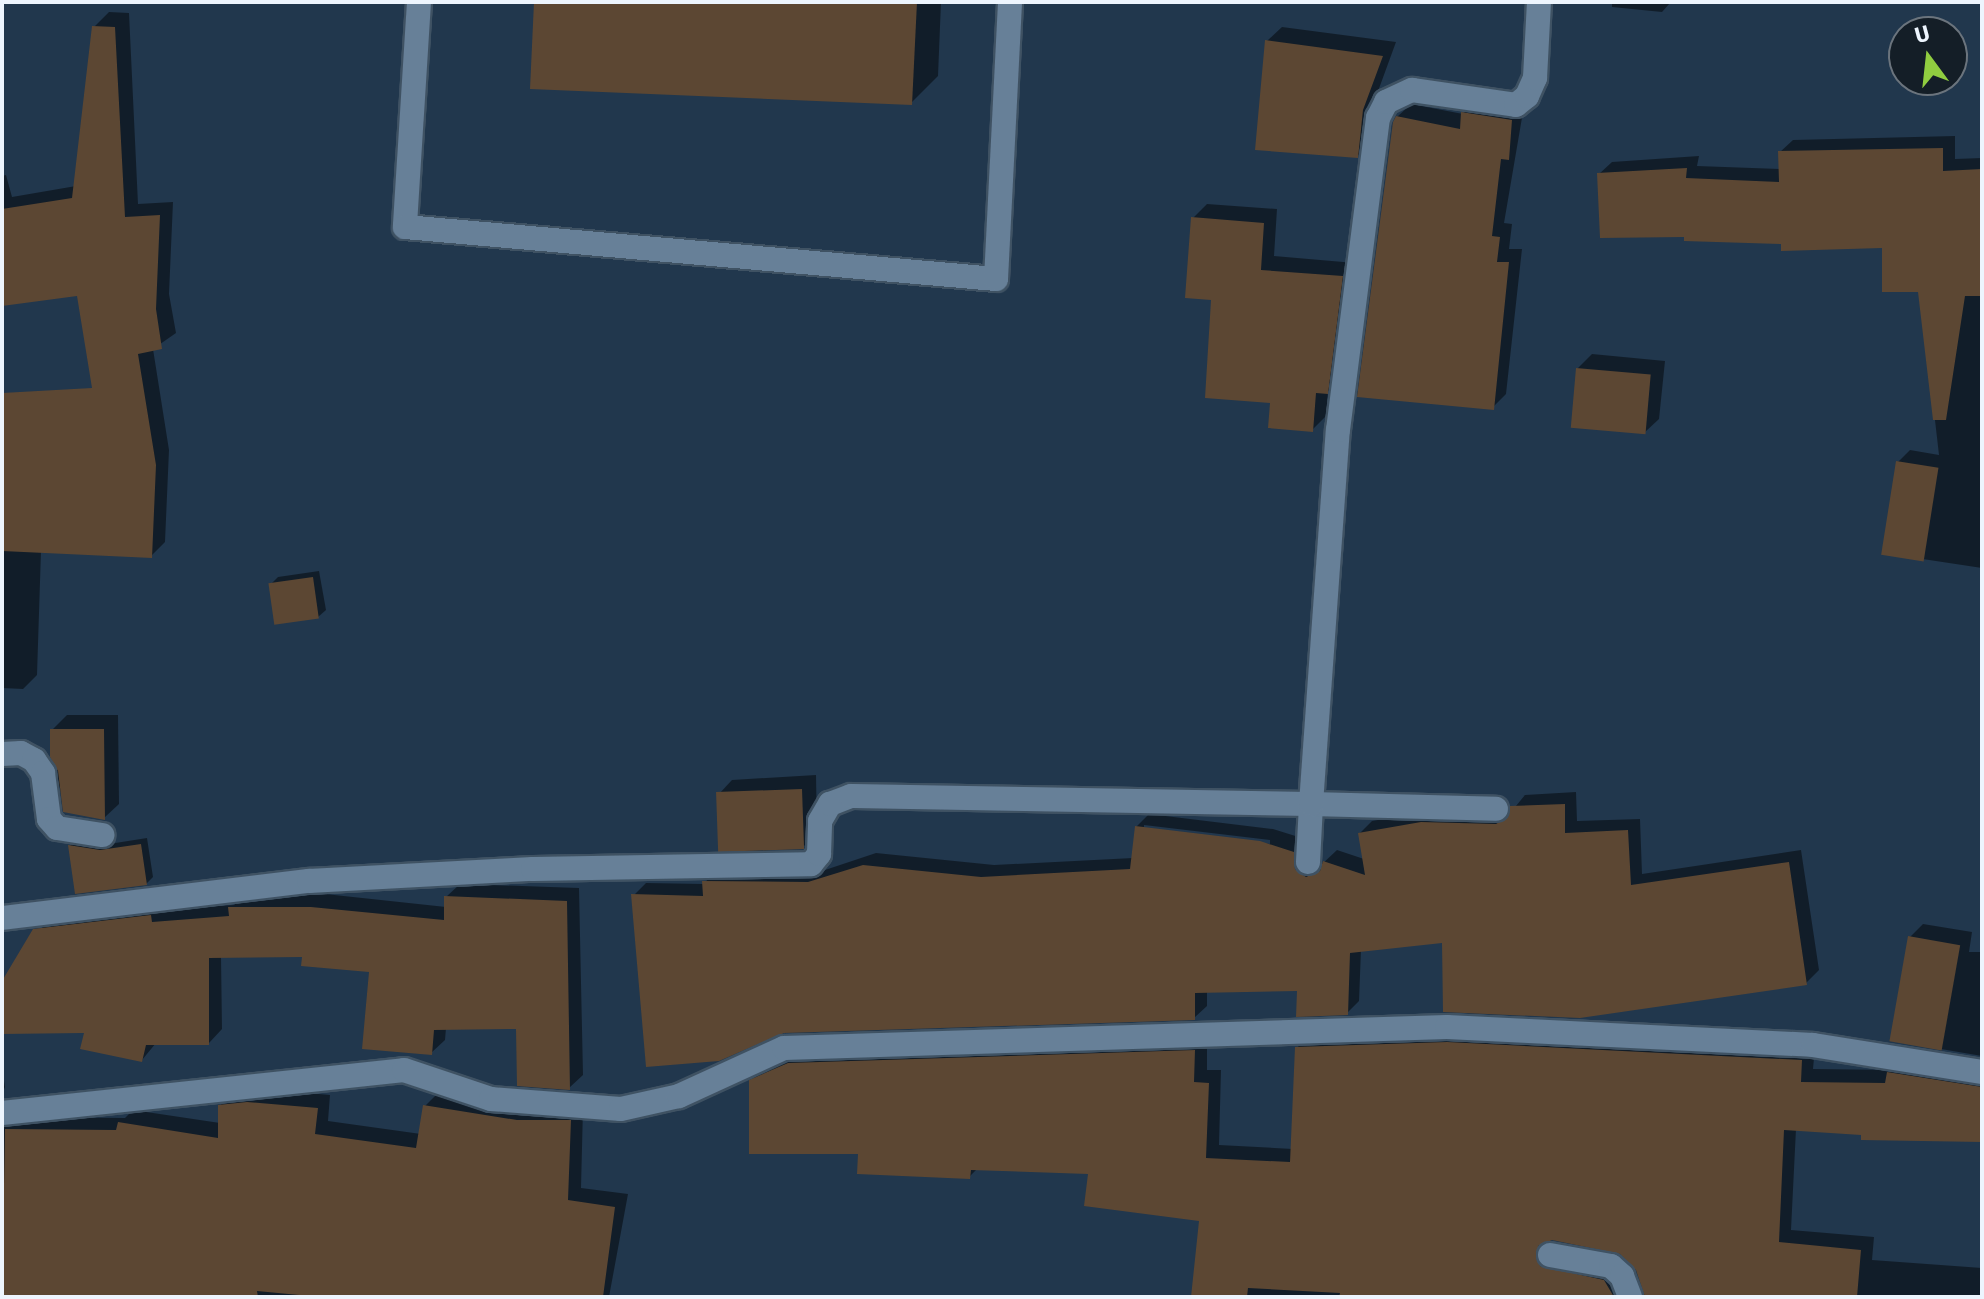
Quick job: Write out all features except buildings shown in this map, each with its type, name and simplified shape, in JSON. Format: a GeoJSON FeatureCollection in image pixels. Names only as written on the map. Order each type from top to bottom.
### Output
{"type":"FeatureCollection","features":[{"type":"Feature","properties":{"kind":"street"},"geometry":{"type":"LineString","coordinates":[[419,2],[405,227],[996,279],[1010,2]]}},
{"type":"Feature","properties":{"kind":"street"},"geometry":{"type":"LineString","coordinates":[[1308,862],[1338,430],[1378,118],[1386,102],[1412,90],[1516,105],[1527,96],[1535,78],[1539,2]]}},
{"type":"Feature","properties":{"kind":"street"},"geometry":{"type":"LineString","coordinates":[[2,754],[21,753],[34,760],[43,773],[49,819],[57,828],[102,835]]}},
{"type":"Feature","properties":{"kind":"street"},"geometry":{"type":"LineString","coordinates":[[2,918],[309,881],[533,869],[811,864],[819,854],[820,821],[830,804],[851,796],[1496,809]]}},
{"type":"Feature","properties":{"kind":"street"},"geometry":{"type":"LineString","coordinates":[[2,1113],[404,1070],[491,1099],[621,1109],[679,1096],[740,1064],[797,1046],[1447,1027],[1813,1045],[1982,1072]]}},
{"type":"Feature","properties":{"kind":"street"},"geometry":{"type":"LineString","coordinates":[[1550,1255],[1611,1266],[1622,1276],[1630,1297]]}}]}
